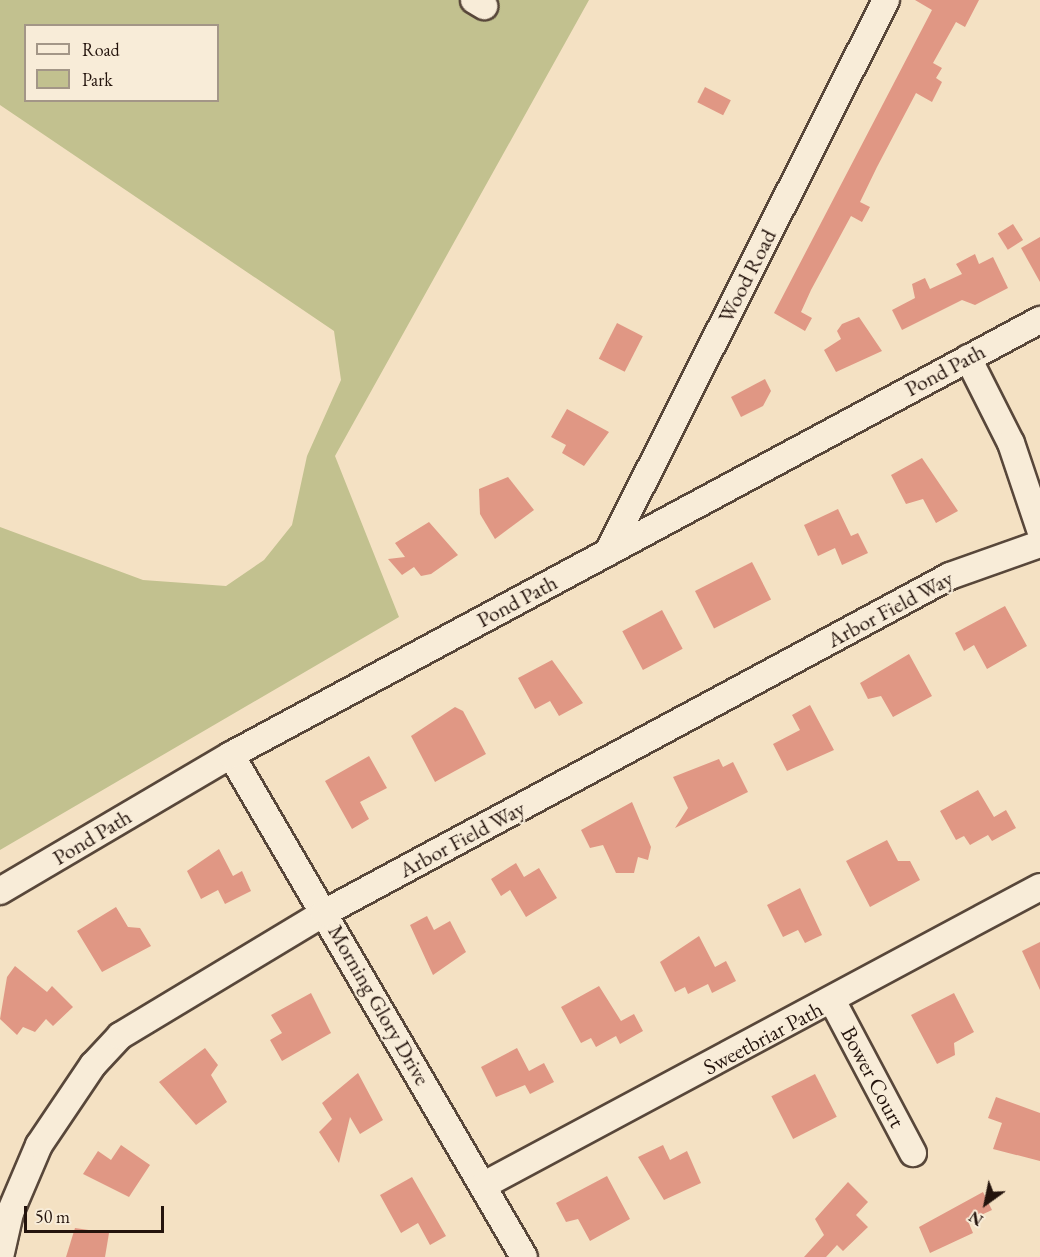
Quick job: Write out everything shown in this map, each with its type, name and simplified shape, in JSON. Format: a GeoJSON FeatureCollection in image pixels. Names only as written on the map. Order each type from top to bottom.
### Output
{"type":"FeatureCollection","features":[{"type":"Feature","properties":{"kind":"street","name":"Wood Road"},"geometry":{"type":"LineString","coordinates":[[608,552],[886,0]]}},
{"type":"Feature","properties":{"kind":"street","name":"Pond Path"},"geometry":{"type":"LineString","coordinates":[[0,891],[231,755],[1040,320]]}},
{"type":"Feature","properties":{"kind":"street"},"geometry":{"type":"LineString","coordinates":[[968,358],[1011,443],[1040,529]]}},
{"type":"Feature","properties":{"kind":"street","name":"Arbor Field Way"},"geometry":{"type":"LineString","coordinates":[[0,1257],[10,1213],[39,1145],[93,1065],[120,1036],[324,913],[950,576],[1040,544]]}},
{"type":"Feature","properties":{"kind":"street","name":"Morning Glory Drive"},"geometry":{"type":"LineString","coordinates":[[231,755],[524,1257]]}},
{"type":"Feature","properties":{"kind":"street","name":"Sweetbriar Path"},"geometry":{"type":"LineString","coordinates":[[484,1185],[833,1002],[1040,887]]}},
{"type":"Feature","properties":{"kind":"street","name":"Bower Court"},"geometry":{"type":"LineString","coordinates":[[833,1002],[913,1153]]}},
{"type":"Feature","properties":{"kind":"green space"},"geometry":{"type":"Polygon","coordinates":[[[0,0],[589,0],[335,456],[399,617],[0,850],[0,527],[143,580],[226,586],[264,560],[292,525],[307,456],[341,380],[334,331],[0,105],[0,0]]]}},
{"type":"Feature","properties":{"kind":"building"},"geometry":{"type":"Polygon","coordinates":[[[915,0],[979,0],[965,27],[956,22],[933,63],[942,68],[936,78],[942,82],[932,102],[916,93],[860,202],[870,207],[862,222],[851,216],[811,290],[801,312],[812,318],[805,331],[774,313],[932,10],[915,0]]]}},
{"type":"Feature","properties":{"kind":"building"},"geometry":{"type":"Polygon","coordinates":[[[705,87],[731,100],[723,115],[697,102],[705,87]]]}},
{"type":"Feature","properties":{"kind":"building"},"geometry":{"type":"Polygon","coordinates":[[[1013,224],[1023,240],[1008,250],[998,234],[1013,224]]]}},
{"type":"Feature","properties":{"kind":"building"},"geometry":{"type":"Polygon","coordinates":[[[1040,237],[1040,282],[1021,248],[1040,237]]]}},
{"type":"Feature","properties":{"kind":"building"},"geometry":{"type":"Polygon","coordinates":[[[975,254],[979,264],[993,257],[1008,288],[975,305],[962,300],[902,330],[892,310],[915,298],[912,284],[925,278],[930,289],[962,274],[956,264],[975,254]]]}},
{"type":"Feature","properties":{"kind":"building"},"geometry":{"type":"Polygon","coordinates":[[[859,317],[882,351],[836,372],[824,350],[841,339],[837,331],[842,324],[859,317]]]}},
{"type":"Feature","properties":{"kind":"building"},"geometry":{"type":"Polygon","coordinates":[[[617,323],[643,336],[625,372],[599,359],[617,323]]]}},
{"type":"Feature","properties":{"kind":"building"},"geometry":{"type":"Polygon","coordinates":[[[765,379],[771,391],[763,406],[741,417],[731,397],[765,379]]]}},
{"type":"Feature","properties":{"kind":"building"},"geometry":{"type":"Polygon","coordinates":[[[567,409],[609,432],[584,466],[562,453],[566,445],[551,437],[567,409]]]}},
{"type":"Feature","properties":{"kind":"building"},"geometry":{"type":"Polygon","coordinates":[[[922,458],[958,511],[936,523],[923,499],[906,504],[891,475],[922,458]]]}},
{"type":"Feature","properties":{"kind":"building"},"geometry":{"type":"Polygon","coordinates":[[[508,477],[534,510],[495,539],[480,514],[479,489],[508,477]]]}},
{"type":"Feature","properties":{"kind":"building"},"geometry":{"type":"Polygon","coordinates":[[[838,509],[851,536],[858,533],[868,553],[842,565],[835,548],[818,556],[804,525],[838,509]]]}},
{"type":"Feature","properties":{"kind":"building"},"geometry":{"type":"Polygon","coordinates":[[[429,522],[458,555],[431,574],[421,576],[414,567],[402,575],[388,559],[405,557],[395,543],[429,522]]]}},
{"type":"Feature","properties":{"kind":"building"},"geometry":{"type":"Polygon","coordinates":[[[752,562],[771,599],[714,628],[695,591],[752,562]]]}},
{"type":"Feature","properties":{"kind":"building"},"geometry":{"type":"Polygon","coordinates":[[[1005,606],[1027,646],[987,669],[974,645],[964,651],[955,633],[1005,606]]]}},
{"type":"Feature","properties":{"kind":"building"},"geometry":{"type":"Polygon","coordinates":[[[662,610],[683,649],[643,670],[622,631],[662,610]]]}},
{"type":"Feature","properties":{"kind":"building"},"geometry":{"type":"Polygon","coordinates":[[[909,654],[932,696],[893,717],[881,696],[868,699],[860,683],[909,654]]]}},
{"type":"Feature","properties":{"kind":"building"},"geometry":{"type":"Polygon","coordinates":[[[552,660],[583,703],[559,716],[550,701],[535,709],[518,678],[552,660]]]}},
{"type":"Feature","properties":{"kind":"building"},"geometry":{"type":"Polygon","coordinates":[[[810,705],[834,750],[787,771],[773,744],[800,730],[792,715],[810,705]]]}},
{"type":"Feature","properties":{"kind":"building"},"geometry":{"type":"Polygon","coordinates":[[[455,707],[463,711],[486,754],[435,782],[411,736],[455,707]]]}},
{"type":"Feature","properties":{"kind":"building"},"geometry":{"type":"Polygon","coordinates":[[[369,756],[387,788],[360,802],[369,819],[352,829],[325,781],[369,756]]]}},
{"type":"Feature","properties":{"kind":"building"},"geometry":{"type":"Polygon","coordinates":[[[719,759],[723,767],[733,762],[748,792],[675,828],[688,808],[673,777],[719,759]]]}},
{"type":"Feature","properties":{"kind":"building"},"geometry":{"type":"Polygon","coordinates":[[[978,790],[994,817],[1006,810],[1016,828],[992,841],[988,835],[970,845],[964,836],[956,840],[940,811],[978,790]]]}},
{"type":"Feature","properties":{"kind":"building"},"geometry":{"type":"Polygon","coordinates":[[[632,802],[651,847],[648,860],[638,857],[634,873],[616,873],[603,845],[590,848],[581,830],[632,802]]]}},
{"type":"Feature","properties":{"kind":"building"},"geometry":{"type":"Polygon","coordinates":[[[887,840],[898,861],[910,861],[920,880],[870,907],[846,861],[887,840]]]}},
{"type":"Feature","properties":{"kind":"building"},"geometry":{"type":"Polygon","coordinates":[[[219,849],[233,876],[242,871],[251,891],[225,904],[218,890],[201,899],[187,871],[219,849]]]}},
{"type":"Feature","properties":{"kind":"building"},"geometry":{"type":"Polygon","coordinates":[[[516,863],[524,877],[539,868],[557,898],[526,917],[510,890],[501,896],[491,879],[516,863]]]}},
{"type":"Feature","properties":{"kind":"building"},"geometry":{"type":"Polygon","coordinates":[[[800,888],[822,935],[805,943],[798,930],[783,937],[767,905],[800,888]]]}},
{"type":"Feature","properties":{"kind":"building"},"geometry":{"type":"Polygon","coordinates":[[[116,907],[128,927],[140,928],[151,946],[102,972],[77,931],[116,907]]]}},
{"type":"Feature","properties":{"kind":"building"},"geometry":{"type":"Polygon","coordinates":[[[427,916],[434,930],[450,921],[466,952],[433,975],[410,925],[427,916]]]}},
{"type":"Feature","properties":{"kind":"building"},"geometry":{"type":"Polygon","coordinates":[[[699,936],[715,967],[726,961],[736,981],[712,993],[708,984],[688,994],[685,987],[675,992],[660,962],[699,936]]]}},
{"type":"Feature","properties":{"kind":"building"},"geometry":{"type":"Polygon","coordinates":[[[1040,942],[1040,990],[1022,951],[1040,942]]]}},
{"type":"Feature","properties":{"kind":"building"},"geometry":{"type":"Polygon","coordinates":[[[15,966],[47,992],[52,986],[73,1007],[53,1026],[46,1019],[35,1032],[23,1027],[17,1035],[0,1019],[7,977],[15,966]]]}},
{"type":"Feature","properties":{"kind":"building"},"geometry":{"type":"Polygon","coordinates":[[[599,986],[621,1021],[634,1014],[643,1031],[620,1044],[616,1036],[596,1047],[591,1038],[581,1043],[561,1007],[599,986]]]}},
{"type":"Feature","properties":{"kind":"building"},"geometry":{"type":"Polygon","coordinates":[[[311,993],[331,1033],[282,1061],[270,1040],[282,1033],[271,1015],[311,993]]]}},
{"type":"Feature","properties":{"kind":"building"},"geometry":{"type":"Polygon","coordinates":[[[954,993],[974,1032],[954,1043],[955,1055],[937,1064],[911,1015],[954,993]]]}},
{"type":"Feature","properties":{"kind":"building"},"geometry":{"type":"Polygon","coordinates":[[[205,1048],[218,1065],[211,1075],[227,1102],[196,1125],[159,1082],[205,1048]]]}},
{"type":"Feature","properties":{"kind":"building"},"geometry":{"type":"Polygon","coordinates":[[[517,1048],[529,1071],[544,1063],[554,1082],[530,1094],[525,1085],[496,1097],[481,1067],[517,1048]]]}},
{"type":"Feature","properties":{"kind":"building"},"geometry":{"type":"Polygon","coordinates":[[[358,1073],[383,1120],[360,1134],[350,1117],[339,1163],[319,1132],[332,1119],[322,1103],[358,1073]]]}},
{"type":"Feature","properties":{"kind":"building"},"geometry":{"type":"Polygon","coordinates":[[[815,1074],[837,1117],[793,1139],[771,1096],[815,1074]]]}},
{"type":"Feature","properties":{"kind":"building"},"geometry":{"type":"Polygon","coordinates":[[[996,1097],[1040,1113],[1040,1161],[993,1149],[1002,1123],[988,1118],[996,1097]]]}},
{"type":"Feature","properties":{"kind":"building"},"geometry":{"type":"Polygon","coordinates":[[[121,1145],[150,1165],[129,1197],[83,1174],[98,1151],[111,1160],[121,1145]]]}},
{"type":"Feature","properties":{"kind":"building"},"geometry":{"type":"Polygon","coordinates":[[[663,1145],[670,1160],[687,1151],[701,1183],[664,1200],[638,1157],[663,1145]]]}},
{"type":"Feature","properties":{"kind":"building"},"geometry":{"type":"Polygon","coordinates":[[[607,1176],[630,1219],[590,1241],[578,1219],[566,1222],[556,1203],[607,1176]]]}},
{"type":"Feature","properties":{"kind":"building"},"geometry":{"type":"Polygon","coordinates":[[[412,1177],[446,1236],[430,1245],[418,1223],[401,1233],[380,1195],[412,1177]]]}},
{"type":"Feature","properties":{"kind":"building"},"geometry":{"type":"Polygon","coordinates":[[[848,1182],[868,1202],[856,1215],[868,1227],[843,1251],[837,1245],[826,1257],[804,1257],[824,1235],[815,1219],[848,1182]]]}},
{"type":"Feature","properties":{"kind":"building"},"geometry":{"type":"Polygon","coordinates":[[[983,1192],[992,1210],[968,1221],[973,1233],[930,1253],[919,1227],[983,1192]]]}},
{"type":"Feature","properties":{"kind":"building"},"geometry":{"type":"Polygon","coordinates":[[[75,1228],[109,1233],[105,1257],[66,1257],[75,1228]]]}}]}
